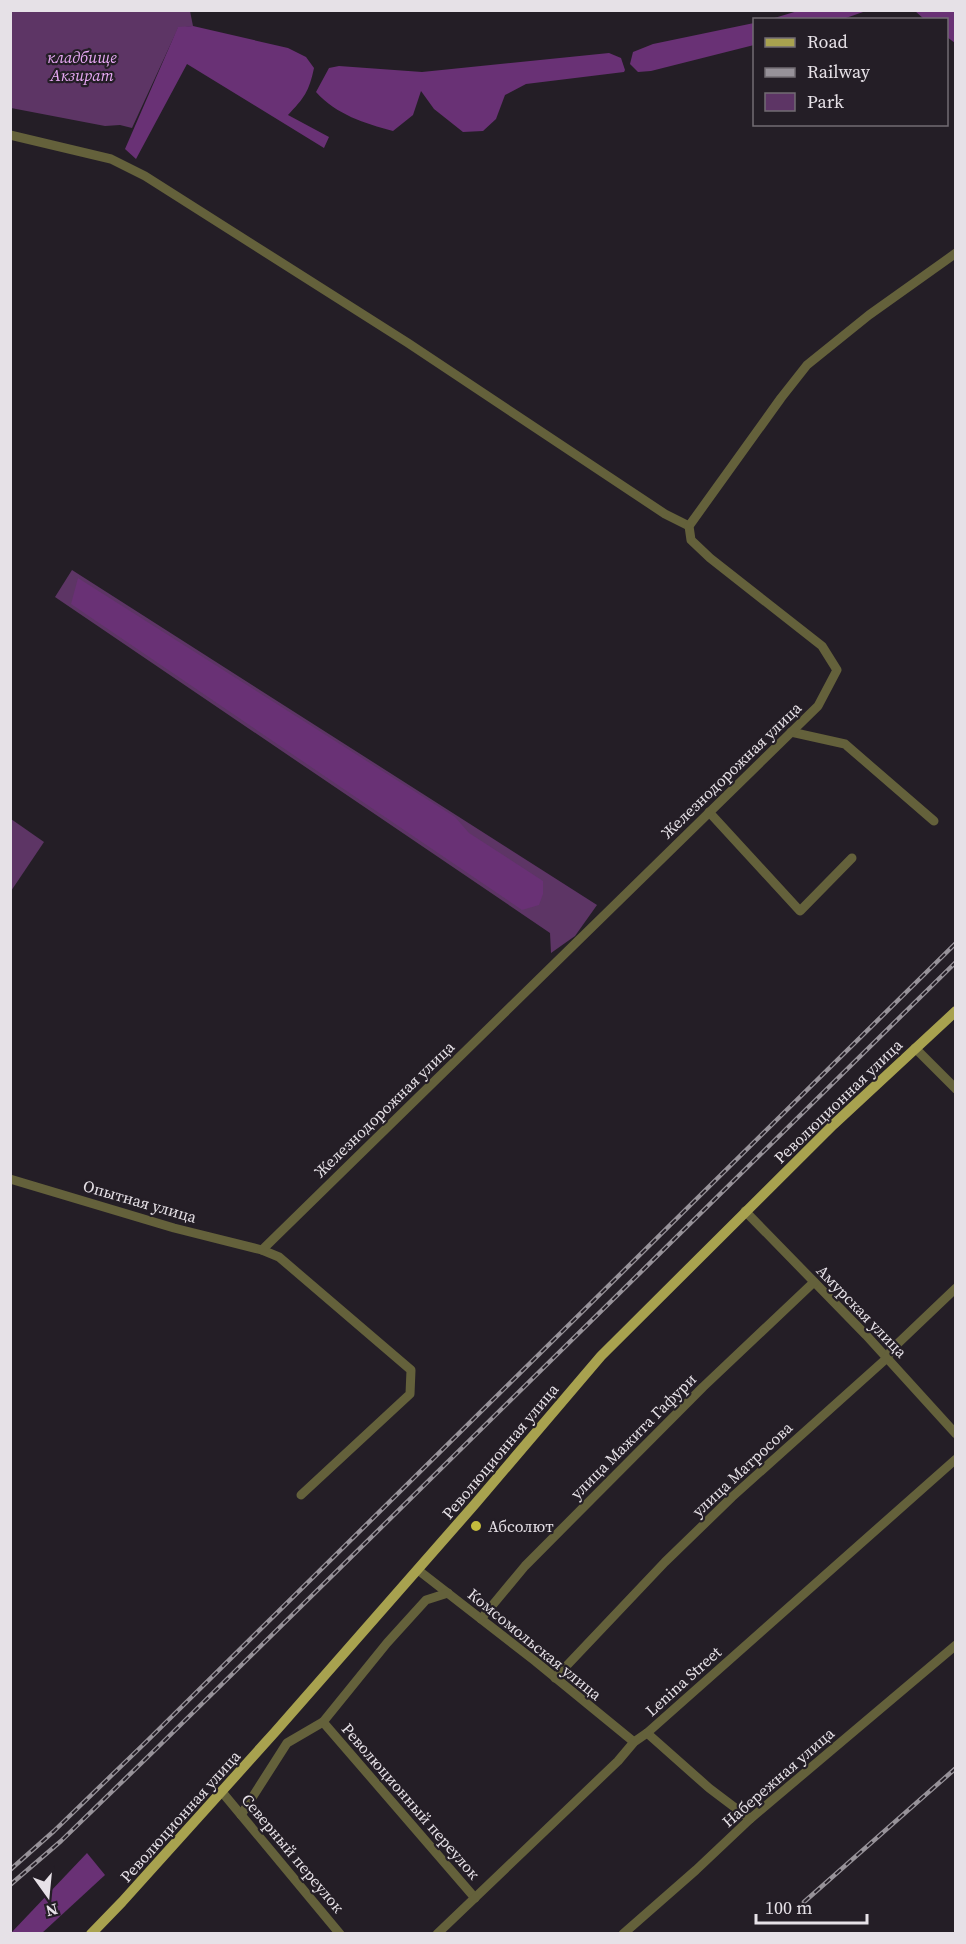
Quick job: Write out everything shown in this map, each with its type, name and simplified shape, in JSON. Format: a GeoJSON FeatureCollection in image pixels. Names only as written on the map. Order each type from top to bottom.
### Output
{"type":"FeatureCollection","features":[{"type":"Feature","properties":{"kind":"main road","name":"Революционная улица"},"geometry":{"type":"LineString","coordinates":[[91,1934],[222,1792],[418,1570],[601,1356],[745,1211],[956,1011]]}},
{"type":"Feature","properties":{"kind":"street"},"geometry":{"type":"LineString","coordinates":[[10,135],[111,159],[145,176],[379,325],[665,514],[689,526],[807,364],[869,315],[956,253]]}},
{"type":"Feature","properties":{"kind":"street","name":"Железнодорожная улица"},"geometry":{"type":"LineString","coordinates":[[262,1250],[818,706],[837,670],[822,646],[704,552],[691,540],[689,526]]}},
{"type":"Feature","properties":{"kind":"street"},"geometry":{"type":"LineString","coordinates":[[791,732],[845,744],[934,821]]}},
{"type":"Feature","properties":{"kind":"street"},"geometry":{"type":"LineString","coordinates":[[709,812],[800,911],[852,858]]}},
{"type":"Feature","properties":{"kind":"street"},"geometry":{"type":"LineString","coordinates":[[915,1048],[956,1089]]}},
{"type":"Feature","properties":{"kind":"street","name":"Опытная улица"},"geometry":{"type":"LineString","coordinates":[[10,1179],[174,1228],[262,1250],[279,1257],[411,1370],[410,1394],[301,1495]]}},
{"type":"Feature","properties":{"kind":"street","name":"Амурская улица"},"geometry":{"type":"LineString","coordinates":[[745,1211],[887,1358],[956,1434]]}},
{"type":"Feature","properties":{"kind":"street","name":"улица Мажита Гафури"},"geometry":{"type":"LineString","coordinates":[[482,1619],[525,1566],[703,1387],[814,1282]]}},
{"type":"Feature","properties":{"kind":"street","name":"улица Матросова"},"geometry":{"type":"LineString","coordinates":[[555,1678],[665,1562],[887,1358],[892,1349],[956,1288]]}},
{"type":"Feature","properties":{"kind":"street","name":"Lenina Street"},"geometry":{"type":"LineString","coordinates":[[437,1934],[618,1761],[634,1742],[647,1733],[956,1459]]}},
{"type":"Feature","properties":{"kind":"street","name":"Комсомольская улица"},"geometry":{"type":"LineString","coordinates":[[418,1570],[634,1742]]}},
{"type":"Feature","properties":{"kind":"street"},"geometry":{"type":"LineString","coordinates":[[241,1815],[287,1743],[324,1722],[387,1643],[426,1600],[448,1593]]}},
{"type":"Feature","properties":{"kind":"street","name":"Набережная улица"},"geometry":{"type":"LineString","coordinates":[[623,1934],[750,1819],[956,1646]]}},
{"type":"Feature","properties":{"kind":"street","name":"Революционный переулок"},"geometry":{"type":"LineString","coordinates":[[324,1722],[475,1898]]}},
{"type":"Feature","properties":{"kind":"street"},"geometry":{"type":"LineString","coordinates":[[647,1733],[709,1788],[750,1819]]}},
{"type":"Feature","properties":{"kind":"street","name":"Северный переулок"},"geometry":{"type":"LineString","coordinates":[[222,1792],[340,1934]]}},
{"type":"Feature","properties":{"kind":"green space","name":"кладбище Акзират"},"geometry":{"type":"Polygon","coordinates":[[[10,11],[190,11],[193,26],[178,28],[132,128],[120,125],[105,126],[11,108],[10,11]]]}},
{"type":"Feature","properties":{"kind":"green space"},"geometry":{"type":"Polygon","coordinates":[[[72,570],[597,905],[575,936],[551,953],[550,933],[55,597],[72,570]]]}},
{"type":"Feature","properties":{"kind":"green space"},"geometry":{"type":"Polygon","coordinates":[[[11,819],[44,842],[11,891],[11,819]]]}},
{"type":"Feature","properties":{"kind":"shaded area"},"geometry":{"type":"Polygon","coordinates":[[[801,10],[866,10],[846,18],[774,18],[801,10]]]}},
{"type":"Feature","properties":{"kind":"shaded area"},"geometry":{"type":"Polygon","coordinates":[[[915,11],[955,11],[955,43],[948,38],[948,18],[923,18],[915,11]]]}},
{"type":"Feature","properties":{"kind":"shaded area"},"geometry":{"type":"Polygon","coordinates":[[[753,23],[753,45],[651,71],[638,72],[630,64],[633,52],[653,44],[753,23]]]}},
{"type":"Feature","properties":{"kind":"shaded area"},"geometry":{"type":"Polygon","coordinates":[[[193,26],[288,48],[306,57],[314,68],[310,83],[302,99],[288,115],[329,137],[324,148],[187,64],[136,159],[125,149],[178,27],[193,26]]]}},
{"type":"Feature","properties":{"kind":"shaded area"},"geometry":{"type":"Polygon","coordinates":[[[609,53],[621,58],[624,72],[526,84],[505,95],[496,119],[483,131],[463,132],[434,109],[421,91],[413,115],[393,131],[361,121],[342,112],[316,92],[329,68],[339,66],[422,72],[609,53]]]}},
{"type":"Feature","properties":{"kind":"shaded area"},"geometry":{"type":"Polygon","coordinates":[[[78,578],[455,817],[469,833],[543,881],[543,894],[539,905],[522,910],[71,604],[78,578]]]}},
{"type":"Feature","properties":{"kind":"shaded area"},"geometry":{"type":"Polygon","coordinates":[[[87,1853],[105,1875],[42,1933],[11,1933],[87,1853]]]}},
{"type":"Feature","properties":{"kind":"railway"},"geometry":{"type":"LineString","coordinates":[[10,1870],[145,1743],[956,943]]}},
{"type":"Feature","properties":{"kind":"railway"},"geometry":{"type":"LineString","coordinates":[[10,1885],[61,1841],[160,1745],[956,962]]}},
{"type":"Feature","properties":{"kind":"railway"},"geometry":{"type":"LineString","coordinates":[[804,1902],[956,1768]]}},
{"type":"Feature","properties":{"kind":"place","name":"Абсолют"},"geometry":{"type":"Point","coordinates":[476,1526]}}]}
